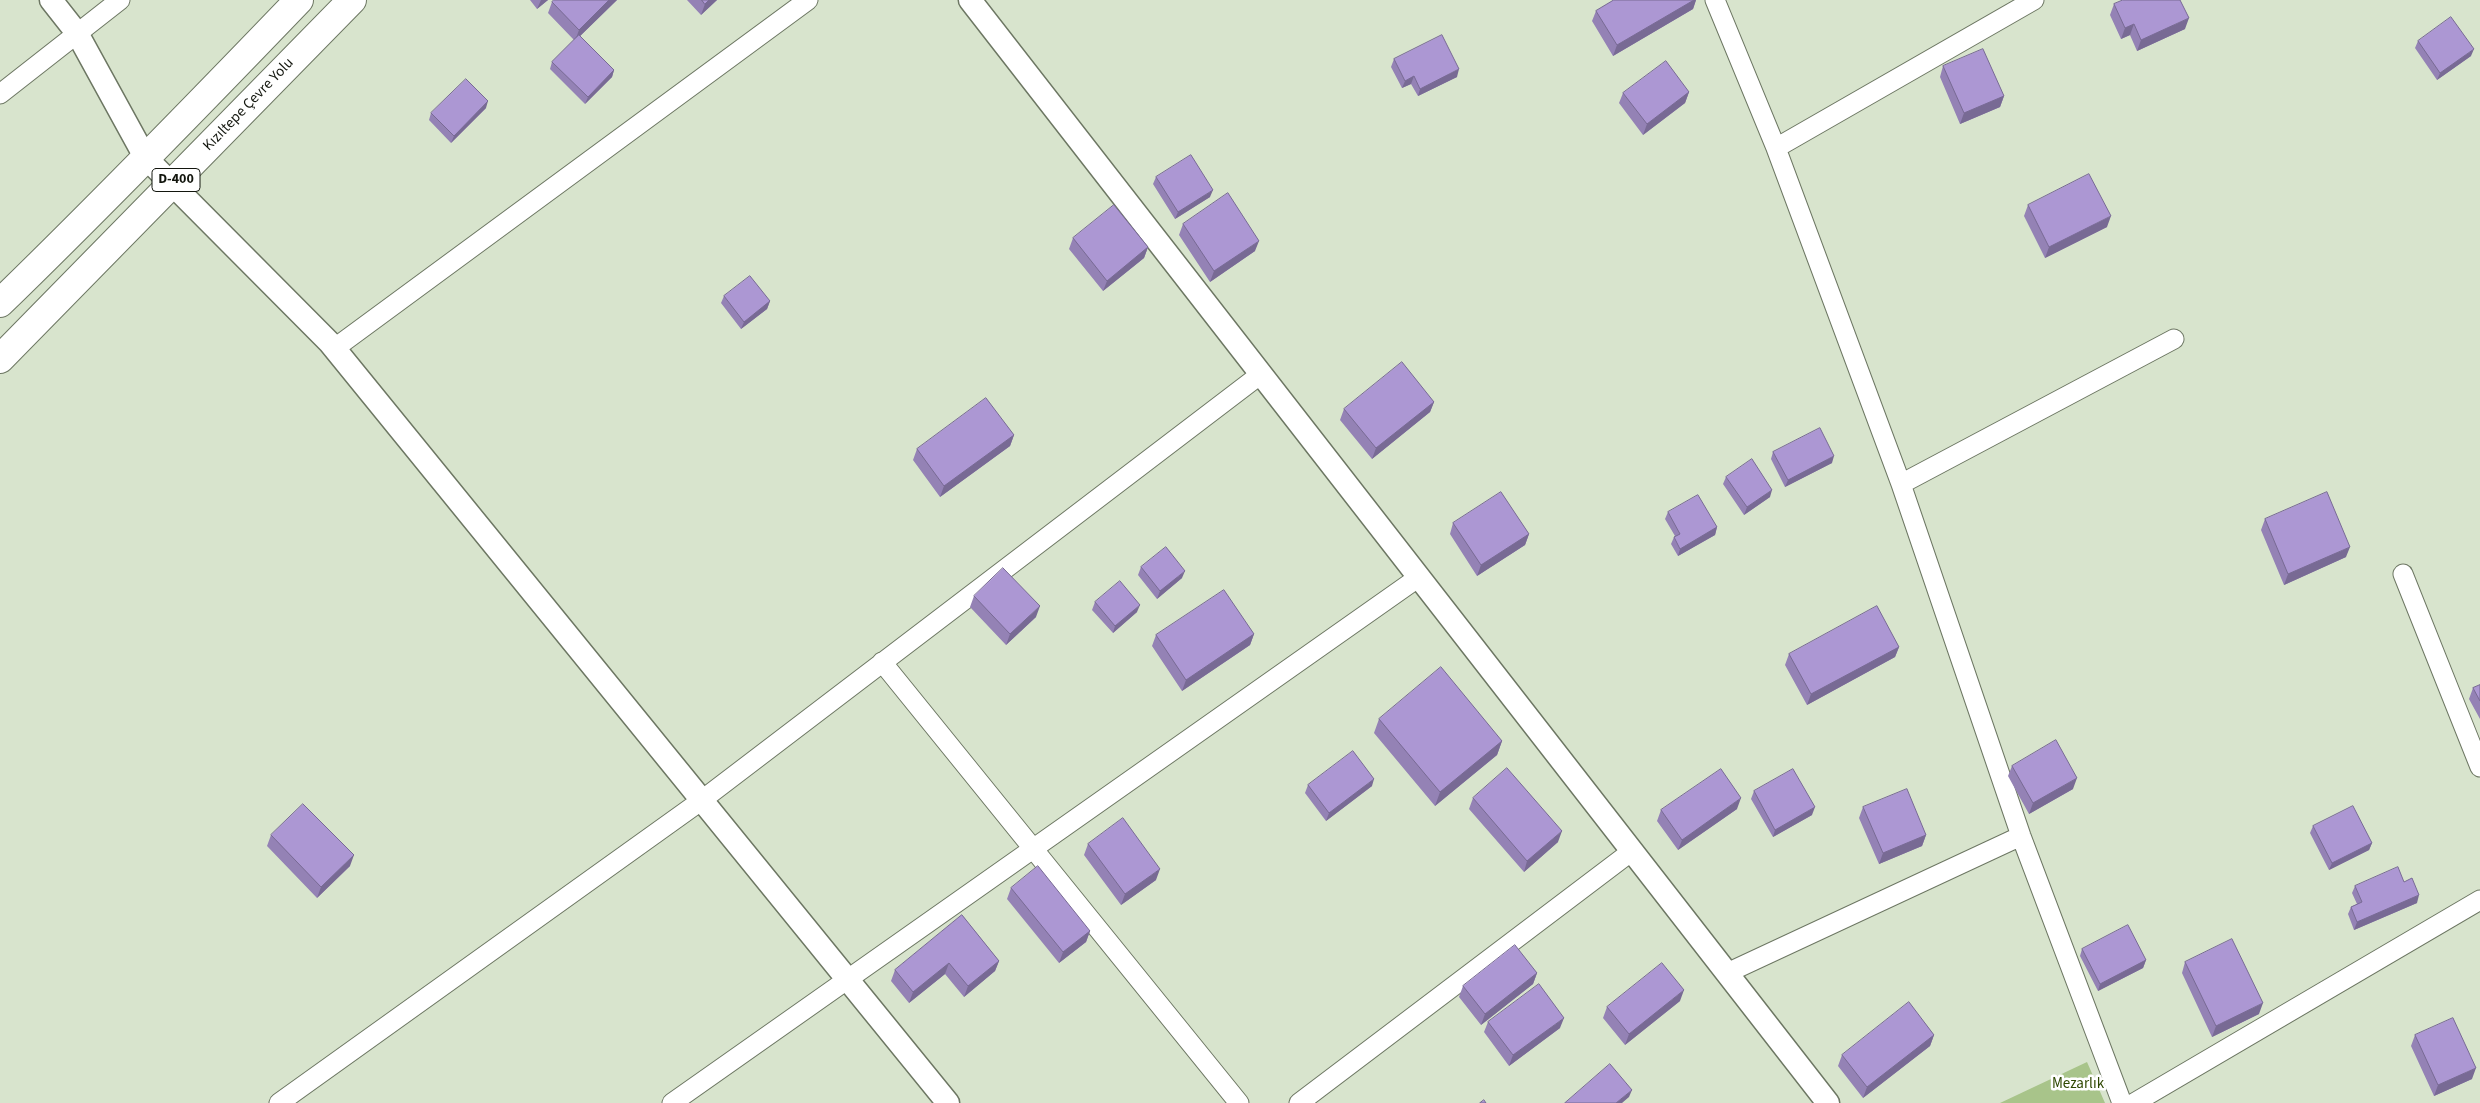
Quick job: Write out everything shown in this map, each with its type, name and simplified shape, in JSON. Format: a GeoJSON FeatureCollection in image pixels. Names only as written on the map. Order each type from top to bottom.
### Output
{"type":"FeatureCollection","features":[{"type":"Feature","properties":{"kind":"highway","name":"D-400"},"geometry":{"type":"LineString","coordinates":[[0,303],[116,190],[145,157],[299,0]]}},
{"type":"Feature","properties":{"kind":"highway","name":"Kızıltepe Çevre Yolu"},"geometry":{"type":"LineString","coordinates":[[0,359],[352,0]]}},
{"type":"Feature","properties":{"kind":"street"},"geometry":{"type":"LineString","coordinates":[[51,0],[77,33],[145,157],[335,348],[948,1103]]}},
{"type":"Feature","properties":{"kind":"street"},"geometry":{"type":"LineString","coordinates":[[0,94],[120,0]]}},
{"type":"Feature","properties":{"kind":"street"},"geometry":{"type":"LineString","coordinates":[[335,348],[808,0]]}},
{"type":"Feature","properties":{"kind":"street"},"geometry":{"type":"LineString","coordinates":[[970,0],[1828,1103]]}},
{"type":"Feature","properties":{"kind":"street"},"geometry":{"type":"LineString","coordinates":[[1715,0],[1776,148],[1901,484],[2021,836],[2122,1103]]}},
{"type":"Feature","properties":{"kind":"street"},"geometry":{"type":"LineString","coordinates":[[1776,148],[2034,0]]}},
{"type":"Feature","properties":{"kind":"street"},"geometry":{"type":"LineString","coordinates":[[1901,484],[2174,339]]}},
{"type":"Feature","properties":{"kind":"street"},"geometry":{"type":"LineString","coordinates":[[279,1103],[702,800],[1261,374]]}},
{"type":"Feature","properties":{"kind":"street"},"geometry":{"type":"LineString","coordinates":[[2403,574],[2480,767]]}},
{"type":"Feature","properties":{"kind":"street"},"geometry":{"type":"LineString","coordinates":[[672,1103],[846,978],[1419,578]]}},
{"type":"Feature","properties":{"kind":"street"},"geometry":{"type":"LineString","coordinates":[[882,662],[1239,1103]]}},
{"type":"Feature","properties":{"kind":"street"},"geometry":{"type":"LineString","coordinates":[[1727,973],[2021,836]]}},
{"type":"Feature","properties":{"kind":"street"},"geometry":{"type":"LineString","coordinates":[[1299,1103],[1632,851]]}},
{"type":"Feature","properties":{"kind":"street"},"geometry":{"type":"LineString","coordinates":[[2134,1103],[2480,900]]}},
{"type":"Feature","properties":{"kind":"green space","name":"Mezarlık"},"geometry":{"type":"Polygon","coordinates":[[[2087,1062],[2105,1103],[2000,1103],[2087,1062]]]}},
{"type":"Feature","properties":{"kind":"building"},"geometry":{"type":"Polygon","coordinates":[[[554,0],[609,0],[579,30],[552,2],[554,0]]]}},
{"type":"Feature","properties":{"kind":"building"},"geometry":{"type":"Polygon","coordinates":[[[1614,0],[1694,0],[1617,45],[1596,11],[1614,0]]]}},
{"type":"Feature","properties":{"kind":"building"},"geometry":{"type":"Polygon","coordinates":[[[2123,0],[2180,0],[2189,18],[2141,40],[2134,24],[2125,28],[2114,4],[2123,0]]]}},
{"type":"Feature","properties":{"kind":"building"},"geometry":{"type":"Polygon","coordinates":[[[2451,17],[2474,49],[2440,73],[2418,41],[2451,17]]]}},
{"type":"Feature","properties":{"kind":"building"},"geometry":{"type":"Polygon","coordinates":[[[579,35],[614,70],[588,97],[552,62],[579,35]]]}},
{"type":"Feature","properties":{"kind":"building"},"geometry":{"type":"Polygon","coordinates":[[[1442,35],[1459,69],[1420,89],[1414,76],[1405,81],[1394,59],[1442,35]]]}},
{"type":"Feature","properties":{"kind":"building"},"geometry":{"type":"Polygon","coordinates":[[[1983,49],[2004,96],[1964,113],[1943,66],[1983,49]]]}},
{"type":"Feature","properties":{"kind":"building"},"geometry":{"type":"Polygon","coordinates":[[[1666,61],[1689,92],[1647,124],[1623,93],[1666,61]]]}},
{"type":"Feature","properties":{"kind":"building"},"geometry":{"type":"Polygon","coordinates":[[[466,79],[488,101],[454,136],[431,113],[466,79]]]}},
{"type":"Feature","properties":{"kind":"building"},"geometry":{"type":"Polygon","coordinates":[[[1191,155],[1213,190],[1178,212],[1156,177],[1191,155]]]}},
{"type":"Feature","properties":{"kind":"building"},"geometry":{"type":"Polygon","coordinates":[[[2089,174],[2111,216],[2049,247],[2028,205],[2089,174]]]}},
{"type":"Feature","properties":{"kind":"building"},"geometry":{"type":"Polygon","coordinates":[[[1228,193],[1259,241],[1214,271],[1183,224],[1228,193]]]}},
{"type":"Feature","properties":{"kind":"building"},"geometry":{"type":"Polygon","coordinates":[[[1114,205],[1148,247],[1107,281],[1073,238],[1114,205]]]}},
{"type":"Feature","properties":{"kind":"building"},"geometry":{"type":"Polygon","coordinates":[[[750,276],[770,301],[744,322],[724,296],[750,276]]]}},
{"type":"Feature","properties":{"kind":"building"},"geometry":{"type":"Polygon","coordinates":[[[1402,362],[1434,402],[1376,448],[1344,409],[1402,362]]]}},
{"type":"Feature","properties":{"kind":"building"},"geometry":{"type":"Polygon","coordinates":[[[986,398],[1014,435],[944,486],[917,449],[986,398]]]}},
{"type":"Feature","properties":{"kind":"building"},"geometry":{"type":"Polygon","coordinates":[[[1820,428],[1834,456],[1788,480],[1773,452],[1820,428]]]}},
{"type":"Feature","properties":{"kind":"building"},"geometry":{"type":"Polygon","coordinates":[[[1752,459],[1772,490],[1747,507],[1726,477],[1752,459]]]}},
{"type":"Feature","properties":{"kind":"building"},"geometry":{"type":"Polygon","coordinates":[[[1501,492],[1529,534],[1481,565],[1453,523],[1501,492]]]}},
{"type":"Feature","properties":{"kind":"building"},"geometry":{"type":"Polygon","coordinates":[[[2327,492],[2350,547],[2288,574],[2265,519],[2327,492]]]}},
{"type":"Feature","properties":{"kind":"building"},"geometry":{"type":"Polygon","coordinates":[[[1698,495],[1717,527],[1680,549],[1674,537],[1680,534],[1668,512],[1698,495]]]}},
{"type":"Feature","properties":{"kind":"building"},"geometry":{"type":"Polygon","coordinates":[[[1166,547],[1185,571],[1160,591],[1141,567],[1166,547]]]}},
{"type":"Feature","properties":{"kind":"building"},"geometry":{"type":"Polygon","coordinates":[[[1003,568],[1040,606],[1010,634],[974,596],[1003,568]]]}},
{"type":"Feature","properties":{"kind":"building"},"geometry":{"type":"Polygon","coordinates":[[[1120,581],[1140,605],[1115,626],[1095,602],[1120,581]]]}},
{"type":"Feature","properties":{"kind":"building"},"geometry":{"type":"Polygon","coordinates":[[[1224,590],[1254,634],[1186,680],[1156,635],[1224,590]]]}},
{"type":"Feature","properties":{"kind":"building"},"geometry":{"type":"Polygon","coordinates":[[[1877,606],[1899,647],[1811,694],[1789,654],[1877,606]]]}},
{"type":"Feature","properties":{"kind":"building"},"geometry":{"type":"Polygon","coordinates":[[[1441,667],[1502,741],[1440,792],[1379,719],[1441,667]]]}},
{"type":"Feature","properties":{"kind":"building"},"geometry":{"type":"Polygon","coordinates":[[[2480,685],[2480,701],[2473,688],[2480,685]]]}},
{"type":"Feature","properties":{"kind":"building"},"geometry":{"type":"Polygon","coordinates":[[[2056,740],[2077,778],[2033,803],[2012,766],[2056,740]]]}},
{"type":"Feature","properties":{"kind":"building"},"geometry":{"type":"Polygon","coordinates":[[[1353,751],[1374,779],[1329,813],[1308,785],[1353,751]]]}},
{"type":"Feature","properties":{"kind":"building"},"geometry":{"type":"Polygon","coordinates":[[[1507,768],[1562,831],[1527,861],[1473,798],[1507,768]]]}},
{"type":"Feature","properties":{"kind":"building"},"geometry":{"type":"Polygon","coordinates":[[[1721,769],[1741,798],[1682,840],[1661,810],[1721,769]]]}},
{"type":"Feature","properties":{"kind":"building"},"geometry":{"type":"Polygon","coordinates":[[[1793,769],[1815,807],[1775,830],[1754,791],[1793,769]]]}},
{"type":"Feature","properties":{"kind":"building"},"geometry":{"type":"Polygon","coordinates":[[[1907,789],[1926,835],[1883,853],[1863,807],[1907,789]]]}},
{"type":"Feature","properties":{"kind":"building"},"geometry":{"type":"Polygon","coordinates":[[[303,804],[354,855],[321,887],[271,835],[303,804]]]}},
{"type":"Feature","properties":{"kind":"building"},"geometry":{"type":"Polygon","coordinates":[[[2353,806],[2372,843],[2332,863],[2313,826],[2353,806]]]}},
{"type":"Feature","properties":{"kind":"building"},"geometry":{"type":"Polygon","coordinates":[[[1123,818],[1160,869],[1125,894],[1088,844],[1123,818]]]}},
{"type":"Feature","properties":{"kind":"building"},"geometry":{"type":"Polygon","coordinates":[[[1038,866],[1090,931],[1063,952],[1011,888],[1038,866]]]}},
{"type":"Feature","properties":{"kind":"building"},"geometry":{"type":"Polygon","coordinates":[[[2398,867],[2404,882],[2412,878],[2419,895],[2357,922],[2351,907],[2362,902],[2355,886],[2398,867]]]}},
{"type":"Feature","properties":{"kind":"building"},"geometry":{"type":"Polygon","coordinates":[[[962,915],[999,961],[968,986],[949,963],[913,992],[895,970],[962,915]]]}},
{"type":"Feature","properties":{"kind":"building"},"geometry":{"type":"Polygon","coordinates":[[[2128,925],[2146,960],[2100,984],[2082,949],[2128,925]]]}},
{"type":"Feature","properties":{"kind":"building"},"geometry":{"type":"Polygon","coordinates":[[[2232,939],[2263,1003],[2216,1026],[2185,962],[2232,939]]]}},
{"type":"Feature","properties":{"kind":"building"},"geometry":{"type":"Polygon","coordinates":[[[1515,945],[1537,973],[1485,1014],[1463,986],[1515,945]]]}},
{"type":"Feature","properties":{"kind":"building"},"geometry":{"type":"Polygon","coordinates":[[[1662,963],[1684,990],[1629,1034],[1607,1007],[1662,963]]]}},
{"type":"Feature","properties":{"kind":"building"},"geometry":{"type":"Polygon","coordinates":[[[1539,984],[1564,1018],[1513,1055],[1488,1022],[1539,984]]]}},
{"type":"Feature","properties":{"kind":"building"},"geometry":{"type":"Polygon","coordinates":[[[1909,1002],[1934,1035],[1867,1087],[1842,1055],[1909,1002]]]}},
{"type":"Feature","properties":{"kind":"building"},"geometry":{"type":"Polygon","coordinates":[[[2453,1018],[2476,1068],[2438,1085],[2415,1035],[2453,1018]]]}},
{"type":"Feature","properties":{"kind":"building"},"geometry":{"type":"Polygon","coordinates":[[[1610,1064],[1632,1090],[1616,1103],[1565,1103],[1610,1064]]]}}]}
